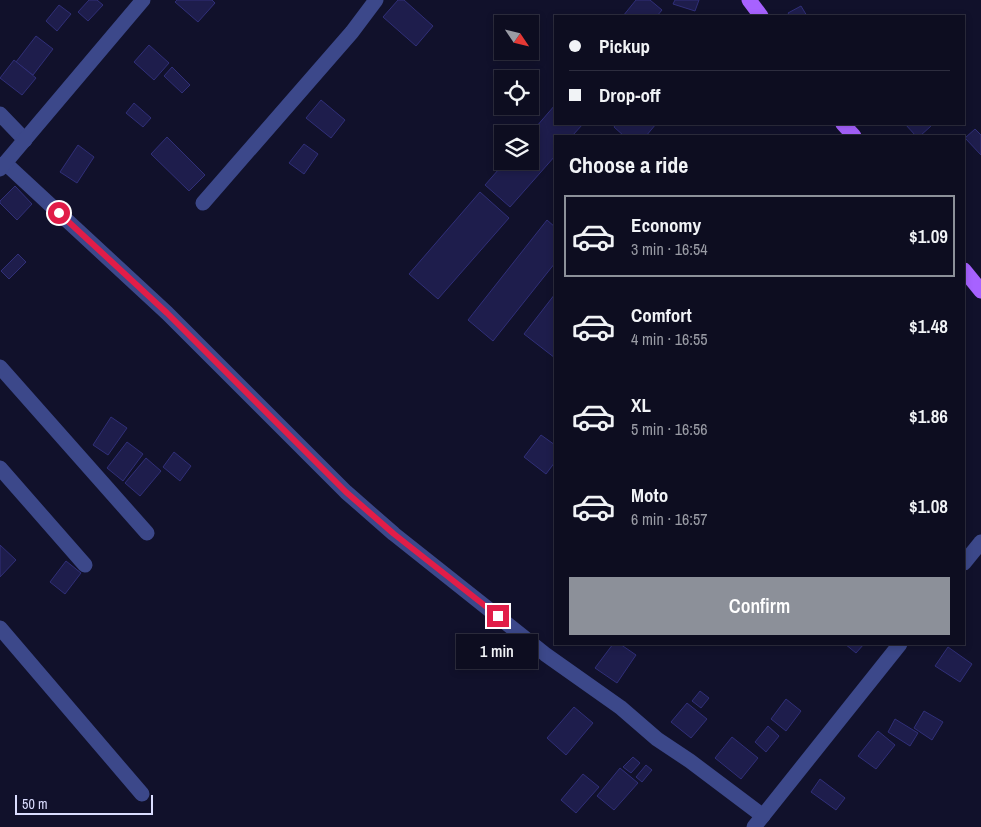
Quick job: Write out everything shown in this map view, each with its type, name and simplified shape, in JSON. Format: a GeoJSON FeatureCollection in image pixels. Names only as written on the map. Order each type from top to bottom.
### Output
{"type":"FeatureCollection","features":[{"type":"Feature","properties":{"kind":"main road"},"geometry":{"type":"LineString","coordinates":[[749,0],[760,15]]}},
{"type":"Feature","properties":{"kind":"main road"},"geometry":{"type":"LineString","coordinates":[[844,125],[853,135]]}},
{"type":"Feature","properties":{"kind":"main road"},"geometry":{"type":"LineString","coordinates":[[965,271],[981,291]]}},
{"type":"Feature","properties":{"kind":"street"},"geometry":{"type":"LineString","coordinates":[[142,0],[3,166],[167,313],[346,492],[394,534],[545,654],[620,707],[657,739],[690,760],[759,822],[899,645]]}},
{"type":"Feature","properties":{"kind":"street"},"geometry":{"type":"LineString","coordinates":[[203,202],[352,32],[376,0]]}},
{"type":"Feature","properties":{"kind":"street"},"geometry":{"type":"LineString","coordinates":[[0,114],[25,140]]}},
{"type":"Feature","properties":{"kind":"street"},"geometry":{"type":"LineString","coordinates":[[0,367],[147,533]]}},
{"type":"Feature","properties":{"kind":"street"},"geometry":{"type":"LineString","coordinates":[[0,468],[86,565]]}},
{"type":"Feature","properties":{"kind":"street"},"geometry":{"type":"LineString","coordinates":[[965,562],[981,542]]}},
{"type":"Feature","properties":{"kind":"street"},"geometry":{"type":"LineString","coordinates":[[0,628],[142,794]]}},
{"type":"Feature","properties":{"kind":"building"},"geometry":{"type":"Polygon","coordinates":[[[89,0],[97,0],[103,5],[88,21],[78,12],[89,0]]]}},
{"type":"Feature","properties":{"kind":"building"},"geometry":{"type":"Polygon","coordinates":[[[177,0],[212,0],[215,3],[198,22],[175,2],[177,0]]]}},
{"type":"Feature","properties":{"kind":"building"},"geometry":{"type":"Polygon","coordinates":[[[398,0],[404,0],[433,26],[416,46],[383,17],[398,0]]]}},
{"type":"Feature","properties":{"kind":"building"},"geometry":{"type":"Polygon","coordinates":[[[636,0],[650,0],[662,10],[658,15],[624,15],[636,0]]]}},
{"type":"Feature","properties":{"kind":"building"},"geometry":{"type":"Polygon","coordinates":[[[675,0],[699,0],[695,11],[673,4],[675,0]]]}},
{"type":"Feature","properties":{"kind":"building"},"geometry":{"type":"Polygon","coordinates":[[[59,5],[71,14],[57,31],[46,21],[59,5]]]}},
{"type":"Feature","properties":{"kind":"building"},"geometry":{"type":"Polygon","coordinates":[[[801,6],[806,15],[789,15],[788,13],[801,6]]]}},
{"type":"Feature","properties":{"kind":"building"},"geometry":{"type":"Polygon","coordinates":[[[36,36],[53,49],[33,75],[16,62],[36,36]]]}},
{"type":"Feature","properties":{"kind":"building"},"geometry":{"type":"Polygon","coordinates":[[[149,45],[169,63],[154,80],[134,62],[149,45]]]}},
{"type":"Feature","properties":{"kind":"building"},"geometry":{"type":"Polygon","coordinates":[[[14,60],[36,78],[22,95],[0,78],[14,60]]]}},
{"type":"Feature","properties":{"kind":"building"},"geometry":{"type":"Polygon","coordinates":[[[172,67],[190,85],[182,93],[164,76],[172,67]]]}},
{"type":"Feature","properties":{"kind":"building"},"geometry":{"type":"Polygon","coordinates":[[[321,100],[345,120],[331,138],[306,118],[321,100]]]}},
{"type":"Feature","properties":{"kind":"building"},"geometry":{"type":"Polygon","coordinates":[[[134,103],[151,118],[143,127],[126,113],[134,103]]]}},
{"type":"Feature","properties":{"kind":"building"},"geometry":{"type":"Polygon","coordinates":[[[554,106],[554,125],[582,125],[573,135],[554,135],[554,157],[510,207],[485,185],[498,170],[539,170],[538,125],[554,106]]]}},
{"type":"Feature","properties":{"kind":"building"},"geometry":{"type":"Polygon","coordinates":[[[615,125],[655,125],[647,135],[623,135],[614,127],[615,125]]]}},
{"type":"Feature","properties":{"kind":"building"},"geometry":{"type":"Polygon","coordinates":[[[906,125],[931,126],[921,135],[915,135],[906,125]]]}},
{"type":"Feature","properties":{"kind":"building"},"geometry":{"type":"Polygon","coordinates":[[[975,129],[981,135],[981,155],[965,138],[975,129]]]}},
{"type":"Feature","properties":{"kind":"building"},"geometry":{"type":"Polygon","coordinates":[[[167,137],[205,175],[189,191],[151,154],[167,137]]]}},
{"type":"Feature","properties":{"kind":"building"},"geometry":{"type":"Polygon","coordinates":[[[304,144],[318,154],[304,174],[289,163],[304,144]]]}},
{"type":"Feature","properties":{"kind":"building"},"geometry":{"type":"Polygon","coordinates":[[[78,145],[94,157],[77,183],[60,172],[78,145]]]}},
{"type":"Feature","properties":{"kind":"building"},"geometry":{"type":"Polygon","coordinates":[[[15,186],[32,204],[17,220],[0,203],[15,186]]]}},
{"type":"Feature","properties":{"kind":"building"},"geometry":{"type":"Polygon","coordinates":[[[480,192],[509,218],[438,299],[409,274],[480,192]]]}},
{"type":"Feature","properties":{"kind":"building"},"geometry":{"type":"Polygon","coordinates":[[[547,220],[554,226],[554,264],[493,341],[468,320],[547,220]]]}},
{"type":"Feature","properties":{"kind":"building"},"geometry":{"type":"Polygon","coordinates":[[[18,254],[26,262],[9,279],[1,271],[18,254]]]}},
{"type":"Feature","properties":{"kind":"building"},"geometry":{"type":"Polygon","coordinates":[[[554,295],[554,357],[524,334],[554,295]]]}},
{"type":"Feature","properties":{"kind":"building"},"geometry":{"type":"Polygon","coordinates":[[[111,417],[127,428],[108,455],[93,445],[111,417]]]}},
{"type":"Feature","properties":{"kind":"building"},"geometry":{"type":"Polygon","coordinates":[[[541,435],[554,444],[554,463],[546,474],[524,457],[541,435]]]}},
{"type":"Feature","properties":{"kind":"building"},"geometry":{"type":"Polygon","coordinates":[[[127,442],[143,454],[123,481],[107,468],[127,442]]]}},
{"type":"Feature","properties":{"kind":"building"},"geometry":{"type":"Polygon","coordinates":[[[174,452],[191,466],[180,481],[163,467],[174,452]]]}},
{"type":"Feature","properties":{"kind":"building"},"geometry":{"type":"Polygon","coordinates":[[[146,458],[161,471],[140,496],[125,483],[146,458]]]}},
{"type":"Feature","properties":{"kind":"building"},"geometry":{"type":"Polygon","coordinates":[[[0,545],[16,560],[0,577],[0,545]]]}},
{"type":"Feature","properties":{"kind":"building"},"geometry":{"type":"Polygon","coordinates":[[[66,561],[81,573],[65,594],[50,582],[66,561]]]}},
{"type":"Feature","properties":{"kind":"building"},"geometry":{"type":"Polygon","coordinates":[[[612,645],[621,645],[636,655],[617,683],[595,668],[612,645]]]}},
{"type":"Feature","properties":{"kind":"building"},"geometry":{"type":"Polygon","coordinates":[[[846,645],[863,645],[856,653],[846,645]]]}},
{"type":"Feature","properties":{"kind":"building"},"geometry":{"type":"Polygon","coordinates":[[[948,647],[972,664],[960,682],[935,666],[948,647]]]}},
{"type":"Feature","properties":{"kind":"building"},"geometry":{"type":"Polygon","coordinates":[[[700,691],[709,698],[701,708],[692,701],[700,691]]]}},
{"type":"Feature","properties":{"kind":"building"},"geometry":{"type":"Polygon","coordinates":[[[786,699],[801,711],[786,731],[771,719],[786,699]]]}},
{"type":"Feature","properties":{"kind":"building"},"geometry":{"type":"Polygon","coordinates":[[[687,703],[707,719],[691,738],[671,722],[687,703]]]}},
{"type":"Feature","properties":{"kind":"building"},"geometry":{"type":"Polygon","coordinates":[[[574,707],[593,723],[566,755],[547,738],[574,707]]]}},
{"type":"Feature","properties":{"kind":"building"},"geometry":{"type":"Polygon","coordinates":[[[924,711],[943,722],[932,740],[914,728],[924,711]]]}},
{"type":"Feature","properties":{"kind":"building"},"geometry":{"type":"Polygon","coordinates":[[[895,719],[918,733],[910,746],[888,732],[895,719]]]}},
{"type":"Feature","properties":{"kind":"building"},"geometry":{"type":"Polygon","coordinates":[[[768,726],[779,736],[766,752],[755,742],[768,726]]]}},
{"type":"Feature","properties":{"kind":"building"},"geometry":{"type":"Polygon","coordinates":[[[878,731],[895,745],[876,769],[858,756],[878,731]]]}},
{"type":"Feature","properties":{"kind":"building"},"geometry":{"type":"Polygon","coordinates":[[[732,737],[758,758],[741,779],[715,758],[732,737]]]}},
{"type":"Feature","properties":{"kind":"building"},"geometry":{"type":"Polygon","coordinates":[[[633,757],[640,763],[631,773],[623,767],[633,757]]]}},
{"type":"Feature","properties":{"kind":"building"},"geometry":{"type":"Polygon","coordinates":[[[646,765],[652,770],[642,782],[636,777],[646,765]]]}},
{"type":"Feature","properties":{"kind":"building"},"geometry":{"type":"Polygon","coordinates":[[[620,768],[638,783],[614,810],[597,796],[620,768]]]}},
{"type":"Feature","properties":{"kind":"building"},"geometry":{"type":"Polygon","coordinates":[[[583,774],[599,787],[576,813],[561,800],[583,774]]]}},
{"type":"Feature","properties":{"kind":"building"},"geometry":{"type":"Polygon","coordinates":[[[820,779],[845,798],[836,810],[811,792],[820,779]]]}},
{"type":"Feature","properties":{"kind":"route"},"geometry":{"type":"LineString","coordinates":[[59,213],[167,313],[346,492],[394,534],[498,616]]}}]}
